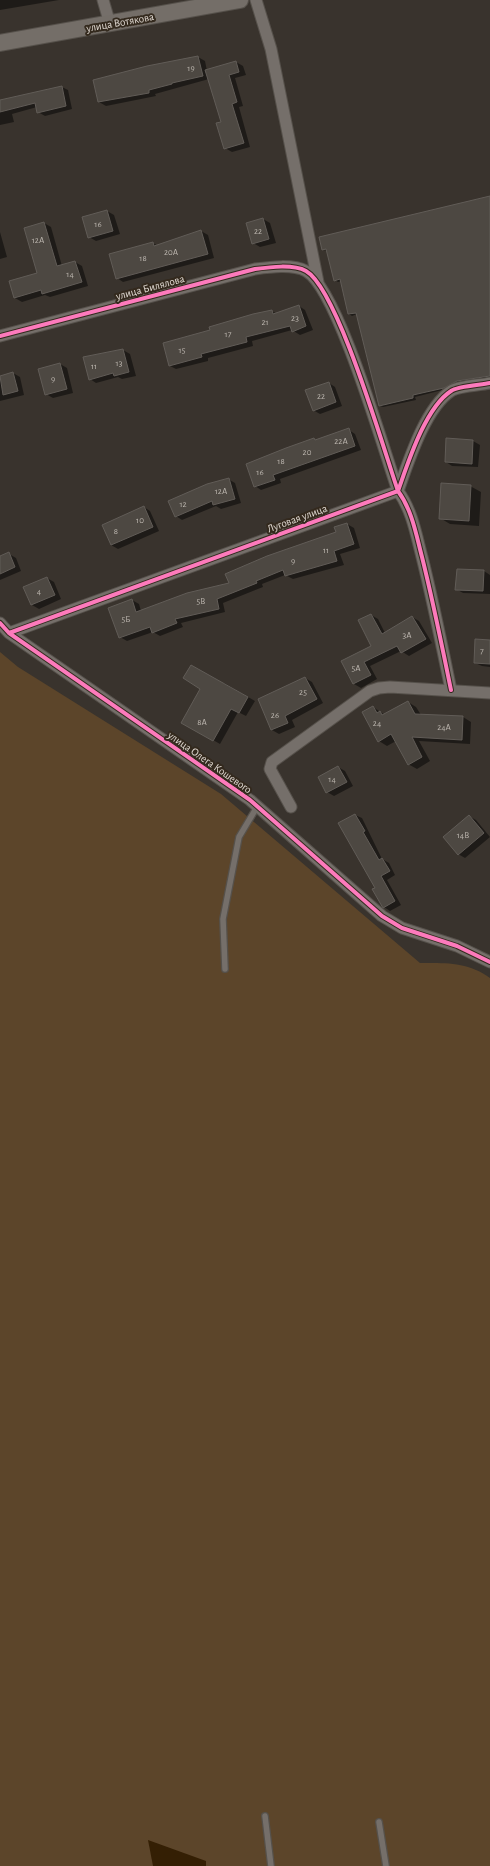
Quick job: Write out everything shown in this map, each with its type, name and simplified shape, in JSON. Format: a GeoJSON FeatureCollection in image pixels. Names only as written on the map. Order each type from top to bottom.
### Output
{"type":"FeatureCollection","features":[{"type":"Feature","properties":{"kind":"street"},"geometry":{"type":"LineString","coordinates":[[103,0],[110,24]]}},
{"type":"Feature","properties":{"kind":"street","name":"улица Вотякова"},"geometry":{"type":"LineString","coordinates":[[0,43],[240,0]]}},
{"type":"Feature","properties":{"kind":"street"},"geometry":{"type":"LineString","coordinates":[[256,0],[271,49],[318,282],[331,303],[356,365],[398,492],[406,502],[413,522],[428,580],[451,690]]}},
{"type":"Feature","properties":{"kind":"street","name":"улица Билялова"},"geometry":{"type":"LineString","coordinates":[[0,336],[255,269],[283,266],[306,271],[318,282]]}},
{"type":"Feature","properties":{"kind":"street"},"geometry":{"type":"LineString","coordinates":[[398,492],[426,421],[439,402],[452,390],[490,383]]}},
{"type":"Feature","properties":{"kind":"street","name":"Луговая улица"},"geometry":{"type":"LineString","coordinates":[[9,633],[398,492]]}},
{"type":"Feature","properties":{"kind":"street","name":"улица Олега Кошевого"},"geometry":{"type":"LineString","coordinates":[[0,623],[9,633],[257,806],[382,916],[402,928],[457,946],[490,962]]}},
{"type":"Feature","properties":{"kind":"street"},"geometry":{"type":"LineString","coordinates":[[291,807],[270,769],[272,762],[283,752],[370,691],[390,687],[490,693]]}},
{"type":"Feature","properties":{"kind":"lane"},"geometry":{"type":"LineString","coordinates":[[226,969],[223,920],[239,837],[257,806]]}},
{"type":"Feature","properties":{"kind":"lane"},"geometry":{"type":"LineString","coordinates":[[265,1816],[271,1866]]}},
{"type":"Feature","properties":{"kind":"lane"},"geometry":{"type":"LineString","coordinates":[[379,1822],[386,1866]]}},
{"type":"Feature","properties":{"kind":"shaded area"},"geometry":{"type":"Polygon","coordinates":[[[0,652],[18,667],[221,794],[420,963],[457,964],[474,969],[490,978],[490,1866],[0,1866],[0,652]]]}},
{"type":"Feature","properties":{"kind":"shaded area"},"geometry":{"type":"Polygon","coordinates":[[[148,1840],[206,1861],[206,1866],[153,1866],[148,1840]]]}},
{"type":"Feature","properties":{"kind":"building"},"geometry":{"type":"Polygon","coordinates":[[[198,56],[203,76],[149,90],[149,93],[98,102],[93,80],[147,66],[198,56]]]}},
{"type":"Feature","properties":{"kind":"building"},"geometry":{"type":"Polygon","coordinates":[[[236,61],[239,72],[229,75],[237,102],[232,104],[244,143],[224,149],[216,123],[221,122],[205,70],[236,61]]]}},
{"type":"Feature","properties":{"kind":"building"},"geometry":{"type":"Polygon","coordinates":[[[62,86],[66,106],[37,113],[35,103],[0,112],[0,100],[62,86]]]}},
{"type":"Feature","properties":{"kind":"building"},"geometry":{"type":"Polygon","coordinates":[[[490,196],[490,376],[457,381],[444,388],[413,395],[413,398],[379,406],[356,313],[348,314],[340,279],[334,281],[326,249],[322,250],[319,237],[490,196]]]}},
{"type":"Feature","properties":{"kind":"building"},"geometry":{"type":"Polygon","coordinates":[[[107,210],[113,231],[88,238],[82,217],[107,210]]]}},
{"type":"Feature","properties":{"kind":"building"},"geometry":{"type":"Polygon","coordinates":[[[263,218],[269,239],[252,244],[246,223],[263,218]]]}},
{"type":"Feature","properties":{"kind":"building"},"geometry":{"type":"Polygon","coordinates":[[[44,222],[57,266],[75,261],[82,282],[42,294],[41,290],[14,298],[9,281],[37,273],[24,228],[44,222]]]}},
{"type":"Feature","properties":{"kind":"building"},"geometry":{"type":"Polygon","coordinates":[[[201,230],[208,254],[116,279],[109,254],[153,242],[154,246],[201,230]]]}},
{"type":"Feature","properties":{"kind":"building"},"geometry":{"type":"Polygon","coordinates":[[[299,305],[306,326],[292,332],[290,326],[246,337],[247,342],[201,354],[202,357],[169,366],[163,343],[210,330],[209,327],[253,314],[272,310],[273,314],[299,305]]]}},
{"type":"Feature","properties":{"kind":"building"},"geometry":{"type":"Polygon","coordinates":[[[123,349],[129,372],[114,376],[113,373],[89,380],[83,357],[123,349]]]}},
{"type":"Feature","properties":{"kind":"building"},"geometry":{"type":"Polygon","coordinates":[[[60,363],[67,389],[45,395],[38,369],[60,363]]]}},
{"type":"Feature","properties":{"kind":"building"},"geometry":{"type":"Polygon","coordinates":[[[13,372],[18,391],[3,395],[0,376],[13,372]]]}},
{"type":"Feature","properties":{"kind":"building"},"geometry":{"type":"Polygon","coordinates":[[[329,382],[336,402],[313,411],[305,390],[329,382]]]}},
{"type":"Feature","properties":{"kind":"building"},"geometry":{"type":"Polygon","coordinates":[[[349,428],[355,446],[273,475],[275,480],[254,487],[246,464],[314,438],[315,440],[349,428]]]}},
{"type":"Feature","properties":{"kind":"building"},"geometry":{"type":"Polygon","coordinates":[[[446,438],[473,440],[472,464],[445,462],[446,438]]]}},
{"type":"Feature","properties":{"kind":"building"},"geometry":{"type":"Polygon","coordinates":[[[229,478],[235,499],[213,505],[212,501],[175,517],[168,501],[207,484],[229,478]]]}},
{"type":"Feature","properties":{"kind":"building"},"geometry":{"type":"Polygon","coordinates":[[[441,483],[471,485],[469,521],[439,519],[441,483]]]}},
{"type":"Feature","properties":{"kind":"building"},"geometry":{"type":"Polygon","coordinates":[[[144,506],[153,527],[111,545],[102,525],[144,506]]]}},
{"type":"Feature","properties":{"kind":"building"},"geometry":{"type":"Polygon","coordinates":[[[347,523],[354,544],[334,551],[337,561],[285,576],[283,570],[256,581],[257,583],[217,599],[219,609],[175,619],[177,623],[152,633],[150,627],[119,638],[108,608],[132,599],[136,612],[187,593],[229,583],[225,574],[267,556],[336,532],[334,527],[347,523]]]}},
{"type":"Feature","properties":{"kind":"building"},"geometry":{"type":"Polygon","coordinates":[[[9,552],[15,567],[0,574],[0,556],[9,552]]]}},
{"type":"Feature","properties":{"kind":"building"},"geometry":{"type":"Polygon","coordinates":[[[457,569],[484,570],[483,591],[455,590],[457,569]]]}},
{"type":"Feature","properties":{"kind":"building"},"geometry":{"type":"Polygon","coordinates":[[[47,577],[55,595],[31,605],[23,587],[47,577]]]}},
{"type":"Feature","properties":{"kind":"building"},"geometry":{"type":"Polygon","coordinates":[[[371,614],[382,634],[412,616],[426,639],[401,653],[397,646],[364,662],[371,675],[353,684],[341,661],[371,646],[358,620],[371,614]]]}},
{"type":"Feature","properties":{"kind":"building"},"geometry":{"type":"Polygon","coordinates":[[[475,639],[490,640],[490,664],[474,663],[475,639]]]}},
{"type":"Feature","properties":{"kind":"building"},"geometry":{"type":"Polygon","coordinates":[[[191,665],[248,697],[239,713],[231,709],[213,741],[181,723],[200,689],[183,678],[191,665]]]}},
{"type":"Feature","properties":{"kind":"building"},"geometry":{"type":"Polygon","coordinates":[[[305,677],[317,699],[285,716],[288,723],[271,730],[258,699],[305,677]]]}},
{"type":"Feature","properties":{"kind":"building"},"geometry":{"type":"Polygon","coordinates":[[[408,701],[415,714],[463,716],[462,740],[412,737],[422,757],[408,765],[391,734],[378,742],[362,712],[373,706],[377,713],[380,711],[382,715],[408,701]]]}},
{"type":"Feature","properties":{"kind":"building"},"geometry":{"type":"Polygon","coordinates":[[[338,766],[347,782],[326,793],[318,777],[338,766]]]}},
{"type":"Feature","properties":{"kind":"building"},"geometry":{"type":"Polygon","coordinates":[[[355,814],[365,831],[363,832],[379,860],[382,858],[390,871],[381,876],[395,901],[383,908],[372,889],[375,888],[338,823],[355,814]]]}},
{"type":"Feature","properties":{"kind":"building"},"geometry":{"type":"Polygon","coordinates":[[[469,815],[484,833],[458,855],[443,837],[469,815]]]}},
{"type":"Feature","properties":{"kind":"cycle path"},"geometry":{"type":"LineString","coordinates":[[0,336],[255,269],[267,267],[295,267],[301,269],[306,271],[319,284],[332,307],[359,373],[398,491],[418,437],[433,410],[442,399],[454,389],[490,383]]}},
{"type":"Feature","properties":{"kind":"cycle path"},"geometry":{"type":"LineString","coordinates":[[9,633],[398,491],[407,506],[415,531],[434,607],[451,690]]}},
{"type":"Feature","properties":{"kind":"cycle path"},"geometry":{"type":"LineString","coordinates":[[0,623],[9,633],[250,800],[382,916],[402,928],[457,946],[490,962]]}}]}
